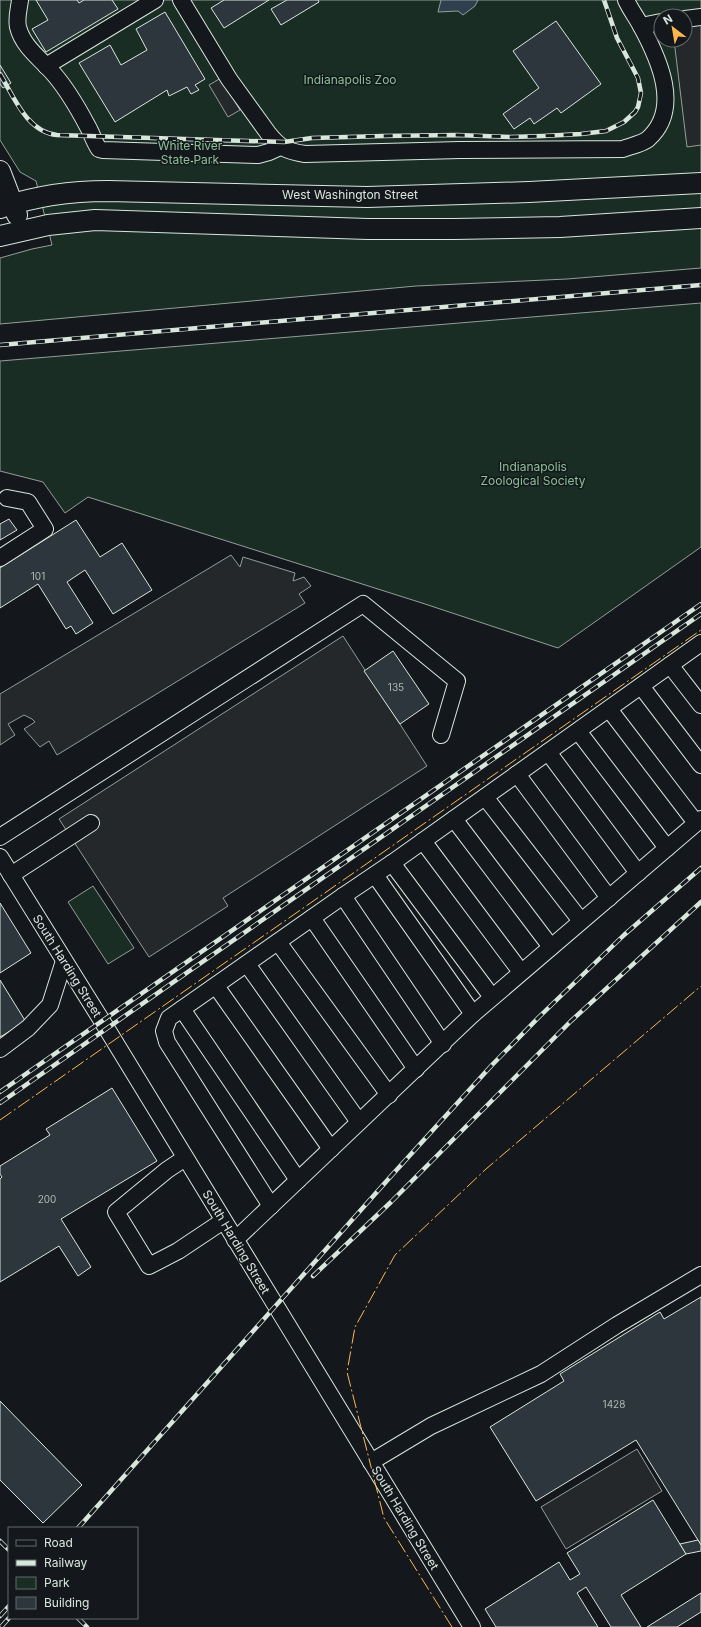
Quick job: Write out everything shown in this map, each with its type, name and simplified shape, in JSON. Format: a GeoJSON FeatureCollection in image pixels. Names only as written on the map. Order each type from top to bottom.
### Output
{"type":"FeatureCollection","features":[{"type":"Feature","properties":{"kind":"main road"},"geometry":{"type":"LineString","coordinates":[[0,170],[6,205],[23,230]]}},
{"type":"Feature","properties":{"kind":"main road","name":"West Washington Street"},"geometry":{"type":"LineString","coordinates":[[6,205],[77,191],[367,197],[529,192],[701,182]]}},
{"type":"Feature","properties":{"kind":"main road"},"geometry":{"type":"LineString","coordinates":[[0,236],[48,225],[94,220],[368,229],[454,229],[560,227],[701,218]]}},
{"type":"Feature","properties":{"kind":"street"},"geometry":{"type":"LineString","coordinates":[[20,0],[17,15],[18,28],[31,50],[67,91],[90,129],[99,149],[258,155],[280,147]]}},
{"type":"Feature","properties":{"kind":"street"},"geometry":{"type":"LineString","coordinates":[[46,66],[155,0]]}},
{"type":"Feature","properties":{"kind":"street"},"geometry":{"type":"LineString","coordinates":[[181,0],[229,79],[268,133],[280,147],[291,152],[305,154],[460,150],[623,149],[647,140],[661,124],[666,106],[665,88],[657,57],[626,0]]}},
{"type":"Feature","properties":{"kind":"street"},"geometry":{"type":"LineString","coordinates":[[641,26],[653,24]]}},
{"type":"Feature","properties":{"kind":"street"},"geometry":{"type":"LineString","coordinates":[[0,558],[45,529],[28,502],[3,500]]}},
{"type":"Feature","properties":{"kind":"street"},"geometry":{"type":"LineString","coordinates":[[0,837],[363,604],[457,681],[441,735]]}},
{"type":"Feature","properties":{"kind":"street"},"geometry":{"type":"LineString","coordinates":[[271,1206],[167,1042],[164,1031],[169,1018],[343,896],[392,864],[701,644]]}},
{"type":"Feature","properties":{"kind":"street"},"geometry":{"type":"LineString","coordinates":[[670,665],[701,705]]}},
{"type":"Feature","properties":{"kind":"street"},"geometry":{"type":"LineString","coordinates":[[641,686],[701,765]]}},
{"type":"Feature","properties":{"kind":"street"},"geometry":{"type":"LineString","coordinates":[[235,1240],[473,1014],[699,821],[609,709]]}},
{"type":"Feature","properties":{"kind":"street"},"geometry":{"type":"LineString","coordinates":[[578,731],[668,848]]}},
{"type":"Feature","properties":{"kind":"street"},"geometry":{"type":"LineString","coordinates":[[548,752],[638,873]]}},
{"type":"Feature","properties":{"kind":"street"},"geometry":{"type":"LineString","coordinates":[[517,774],[609,898]]}},
{"type":"Feature","properties":{"kind":"street"},"geometry":{"type":"LineString","coordinates":[[485,797],[581,921]]}},
{"type":"Feature","properties":{"kind":"street"},"geometry":{"type":"LineString","coordinates":[[454,819],[551,947]]}},
{"type":"Feature","properties":{"kind":"street"},"geometry":{"type":"LineString","coordinates":[[11,875],[91,823]]}},
{"type":"Feature","properties":{"kind":"street"},"geometry":{"type":"LineString","coordinates":[[423,841],[522,972]]}},
{"type":"Feature","properties":{"kind":"street","name":"South Harding Street"},"geometry":{"type":"LineString","coordinates":[[0,857],[472,1627]]}},
{"type":"Feature","properties":{"kind":"street"},"geometry":{"type":"LineString","coordinates":[[392,864],[492,997]]}},
{"type":"Feature","properties":{"kind":"street"},"geometry":{"type":"LineString","coordinates":[[375,875],[473,1014]]}},
{"type":"Feature","properties":{"kind":"street"},"geometry":{"type":"LineString","coordinates":[[343,896],[443,1044]]}},
{"type":"Feature","properties":{"kind":"street"},"geometry":{"type":"LineString","coordinates":[[312,918],[416,1069]]}},
{"type":"Feature","properties":{"kind":"street"},"geometry":{"type":"LineString","coordinates":[[278,942],[389,1094]]}},
{"type":"Feature","properties":{"kind":"street"},"geometry":{"type":"LineString","coordinates":[[0,1049],[28,1028],[50,1005],[64,961]]}},
{"type":"Feature","properties":{"kind":"street"},"geometry":{"type":"LineString","coordinates":[[247,964],[360,1122]]}},
{"type":"Feature","properties":{"kind":"street"},"geometry":{"type":"LineString","coordinates":[[216,986],[331,1149]]}},
{"type":"Feature","properties":{"kind":"street"},"geometry":{"type":"LineString","coordinates":[[182,1010],[298,1180]]}},
{"type":"Feature","properties":{"kind":"street"},"geometry":{"type":"LineString","coordinates":[[185,1158],[167,1170],[116,1212],[149,1266],[178,1251],[223,1221]]}},
{"type":"Feature","properties":{"kind":"street"},"geometry":{"type":"LineString","coordinates":[[371,1462],[431,1426],[541,1374],[701,1275]]}},
{"type":"Feature","properties":{"kind":"green space","name":"White River State Park"},"geometry":{"type":"Polygon","coordinates":[[[0,0],[701,0],[701,268],[567,279],[416,286],[0,324],[0,258],[52,245],[36,181],[20,172],[0,140],[0,0]]]}},
{"type":"Feature","properties":{"kind":"green space","name":"Indianapolis Zoological Society"},"geometry":{"type":"Polygon","coordinates":[[[701,303],[701,547],[558,648],[422,603],[88,497],[65,513],[43,482],[0,471],[0,361],[701,303]]]}},
{"type":"Feature","properties":{"kind":"green space"},"geometry":{"type":"Polygon","coordinates":[[[93,886],[134,948],[108,964],[68,902],[93,886]]]}},
{"type":"Feature","properties":{"kind":"shaded area"},"geometry":{"type":"Polygon","coordinates":[[[701,24],[701,145],[687,147],[675,48],[693,48],[693,25],[701,24]]]}},
{"type":"Feature","properties":{"kind":"shaded area"},"geometry":{"type":"Polygon","coordinates":[[[221,78],[240,110],[228,117],[209,85],[221,78]]]}},
{"type":"Feature","properties":{"kind":"shaded area"},"geometry":{"type":"Polygon","coordinates":[[[231,555],[240,567],[243,557],[295,573],[293,581],[304,577],[311,586],[299,594],[305,603],[57,755],[49,741],[40,747],[24,729],[35,722],[24,715],[8,724],[15,735],[0,745],[0,694],[231,555]]]}},
{"type":"Feature","properties":{"kind":"shaded area"},"geometry":{"type":"Polygon","coordinates":[[[343,636],[427,766],[223,898],[228,906],[149,957],[59,819],[343,636]]]}},
{"type":"Feature","properties":{"kind":"shaded area"},"geometry":{"type":"Polygon","coordinates":[[[637,1449],[662,1491],[566,1549],[541,1507],[637,1449]]]}},
{"type":"Feature","properties":{"kind":"water"},"geometry":{"type":"Polygon","coordinates":[[[441,0],[478,0],[475,6],[463,15],[458,11],[438,12],[441,0]]]}},
{"type":"Feature","properties":{"kind":"building"},"geometry":{"type":"Polygon","coordinates":[[[36,0],[77,0],[79,3],[84,0],[112,0],[118,9],[46,52],[32,29],[48,20],[36,0]]]}},
{"type":"Feature","properties":{"kind":"building"},"geometry":{"type":"Polygon","coordinates":[[[224,0],[269,0],[224,28],[211,8],[224,0]]]}},
{"type":"Feature","properties":{"kind":"building"},"geometry":{"type":"Polygon","coordinates":[[[287,0],[318,0],[319,2],[281,25],[271,9],[287,0]]]}},
{"type":"Feature","properties":{"kind":"building"},"geometry":{"type":"Polygon","coordinates":[[[165,12],[205,79],[195,85],[199,90],[191,94],[187,87],[169,96],[167,90],[115,122],[79,63],[110,45],[121,65],[147,50],[136,29],[165,12]]]}},
{"type":"Feature","properties":{"kind":"building"},"geometry":{"type":"Polygon","coordinates":[[[556,21],[601,84],[561,113],[557,108],[534,124],[530,118],[514,129],[503,114],[539,88],[513,51],[556,21]]]}},
{"type":"Feature","properties":{"kind":"building"},"geometry":{"type":"Polygon","coordinates":[[[0,65],[11,83],[3,88],[0,84],[0,65]]]}},
{"type":"Feature","properties":{"kind":"building"},"geometry":{"type":"Polygon","coordinates":[[[9,519],[17,530],[0,540],[0,524],[9,519]]]}},
{"type":"Feature","properties":{"kind":"building"},"geometry":{"type":"Polygon","coordinates":[[[76,520],[100,557],[122,543],[152,590],[113,614],[85,570],[67,582],[93,623],[76,634],[71,626],[66,629],[38,584],[0,608],[0,568],[76,520]]]}},
{"type":"Feature","properties":{"kind":"building"},"geometry":{"type":"Polygon","coordinates":[[[393,651],[429,704],[400,724],[364,671],[393,651]]]}},
{"type":"Feature","properties":{"kind":"building"},"geometry":{"type":"Polygon","coordinates":[[[0,903],[31,953],[0,973],[0,903]]]}},
{"type":"Feature","properties":{"kind":"building"},"geometry":{"type":"Polygon","coordinates":[[[0,980],[26,1022],[0,1037],[0,980]]]}},
{"type":"Feature","properties":{"kind":"building"},"geometry":{"type":"Polygon","coordinates":[[[112,1088],[157,1161],[61,1219],[91,1267],[78,1276],[59,1246],[0,1282],[0,1179],[2,1177],[0,1174],[0,1166],[50,1135],[46,1129],[112,1088]]]}},
{"type":"Feature","properties":{"kind":"building"},"geometry":{"type":"Polygon","coordinates":[[[701,1297],[701,1545],[636,1440],[536,1501],[490,1427],[564,1381],[560,1374],[660,1312],[664,1319],[701,1297]]]}},
{"type":"Feature","properties":{"kind":"building"},"geometry":{"type":"Polygon","coordinates":[[[0,1401],[82,1485],[43,1523],[0,1480],[0,1401]]]}},
{"type":"Feature","properties":{"kind":"building"},"geometry":{"type":"Polygon","coordinates":[[[653,1500],[686,1554],[621,1595],[641,1627],[611,1627],[586,1587],[577,1593],[598,1627],[496,1627],[485,1609],[559,1562],[570,1580],[580,1574],[567,1553],[653,1500]]]}},
{"type":"Feature","properties":{"kind":"building"},"geometry":{"type":"Polygon","coordinates":[[[698,1540],[701,1545],[701,1551],[686,1554],[680,1544],[698,1540]]]}},
{"type":"Feature","properties":{"kind":"building"},"geometry":{"type":"Polygon","coordinates":[[[701,1593],[701,1612],[677,1627],[647,1627],[701,1593]]]}},
{"type":"Feature","properties":{"kind":"railway"},"geometry":{"type":"LineString","coordinates":[[0,74],[16,103],[29,120],[37,127],[57,135],[284,142],[312,138],[457,135],[511,137],[581,134],[606,131],[624,122],[635,112],[638,107],[641,93],[638,78],[617,38],[604,0]]}},
{"type":"Feature","properties":{"kind":"railway"},"geometry":{"type":"LineString","coordinates":[[0,345],[701,285]]}},
{"type":"Feature","properties":{"kind":"railway"},"geometry":{"type":"LineString","coordinates":[[0,1092],[701,604]]}},
{"type":"Feature","properties":{"kind":"railway"},"geometry":{"type":"LineString","coordinates":[[0,1103],[701,614]]}},
{"type":"Feature","properties":{"kind":"railway"},"geometry":{"type":"LineString","coordinates":[[79,1527],[392,1175],[492,1065],[540,1016],[624,935],[701,868]]}},
{"type":"Feature","properties":{"kind":"railway"},"geometry":{"type":"LineString","coordinates":[[313,1276],[391,1202],[571,1021],[701,902]]}},
{"type":"Feature","properties":{"kind":"railway"},"geometry":{"type":"LineString","coordinates":[[0,1541],[8,1549]]}},
{"type":"Feature","properties":{"kind":"railway"},"geometry":{"type":"LineString","coordinates":[[0,1616],[8,1607]]}},
{"type":"Feature","properties":{"kind":"railway"},"geometry":{"type":"LineString","coordinates":[[1,1627],[8,1619]]}},
{"type":"Feature","properties":{"kind":"railway"},"geometry":{"type":"LineString","coordinates":[[79,1619],[87,1627]]}},
{"type":"Feature","properties":{"kind":"power"},"geometry":{"type":"LineString","coordinates":[[0,1120],[701,630]]}},
{"type":"Feature","properties":{"kind":"power"},"geometry":{"type":"LineString","coordinates":[[452,1627],[384,1518],[347,1372],[355,1327],[395,1255],[486,1169],[701,986]]}},
{"type":"Feature","properties":{"kind":"park label","name":"Indianapolis Zoo"},"geometry":{"type":"Point","coordinates":[350,80]}}]}
